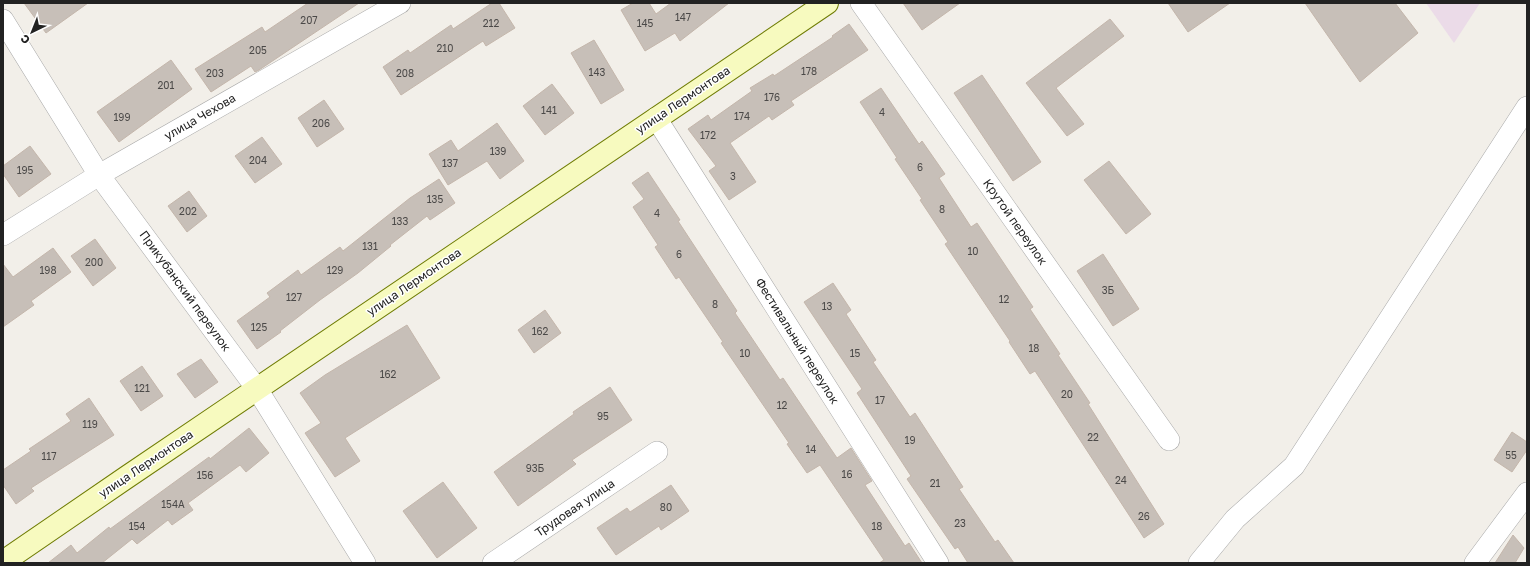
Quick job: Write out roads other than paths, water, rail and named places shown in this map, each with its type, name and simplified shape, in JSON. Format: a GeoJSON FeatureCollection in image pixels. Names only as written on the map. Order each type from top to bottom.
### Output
{"type":"FeatureCollection","features":[{"type":"Feature","properties":{"kind":"street","name":"улица Чехова"},"geometry":{"type":"LineString","coordinates":[[3,236],[98,175],[400,3]]}},
{"type":"Feature","properties":{"kind":"street","name":"улица Лермонтова"},"geometry":{"type":"LineString","coordinates":[[3,562],[827,3]]}},
{"type":"Feature","properties":{"kind":"street","name":"Крутой переулок"},"geometry":{"type":"LineString","coordinates":[[861,3],[1169,440]]}},
{"type":"Feature","properties":{"kind":"street","name":"Прикубанский переулок"},"geometry":{"type":"LineString","coordinates":[[3,20],[98,175],[257,389],[365,563]]}},
{"type":"Feature","properties":{"kind":"street"},"geometry":{"type":"LineString","coordinates":[[1199,563],[1235,519],[1294,466],[1527,107]]}},
{"type":"Feature","properties":{"kind":"street","name":"Фестивальный переулок"},"geometry":{"type":"LineString","coordinates":[[656,118],[938,563]]}},
{"type":"Feature","properties":{"kind":"street","name":"Трудовая улица"},"geometry":{"type":"LineString","coordinates":[[493,563],[657,452]]}},
{"type":"Feature","properties":{"kind":"street"},"geometry":{"type":"LineString","coordinates":[[1475,563],[1527,492]]}}]}
